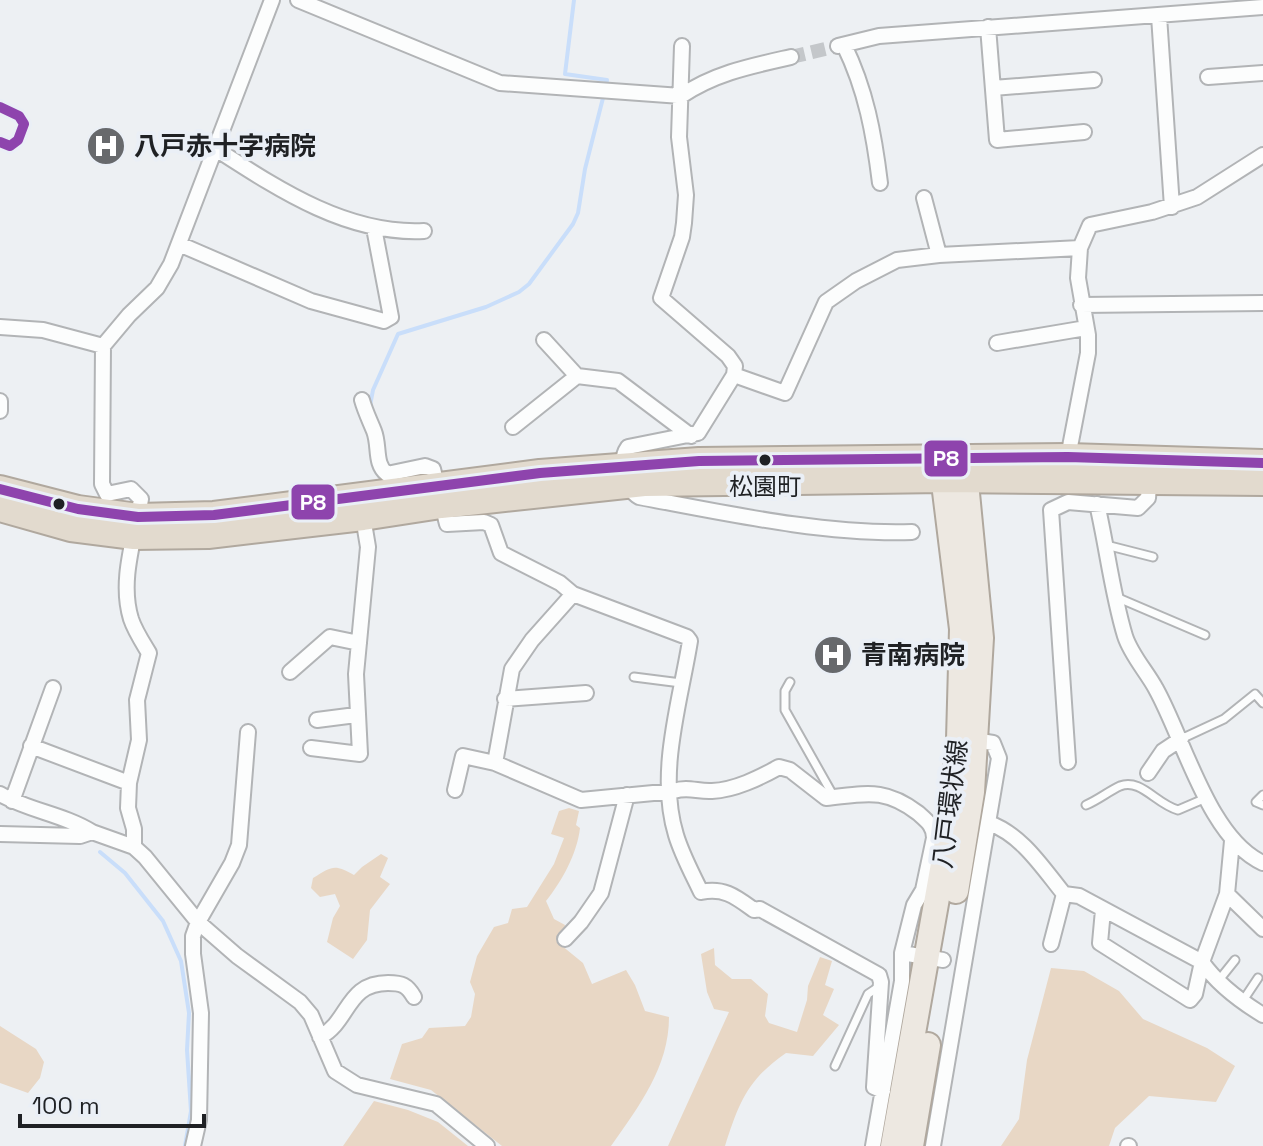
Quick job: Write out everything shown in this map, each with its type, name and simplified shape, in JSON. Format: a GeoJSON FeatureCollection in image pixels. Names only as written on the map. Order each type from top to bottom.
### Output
{"type":"FeatureCollection","features":[{"type":"Feature","properties":{"kind":"highway"},"geometry":{"type":"LineString","coordinates":[[953,469],[1068,457],[1263,482]]}},
{"type":"Feature","properties":{"kind":"highway"},"geometry":{"type":"LineString","coordinates":[[0,489],[136,527],[214,515],[440,496],[626,475],[699,461],[953,469],[1151,470],[1263,463]]}},
{"type":"Feature","properties":{"kind":"highway"},"geometry":{"type":"LineString","coordinates":[[0,508],[71,528],[136,527],[208,535],[363,517],[440,496]]}},
{"type":"Feature","properties":{"kind":"main road","name":"八戸環状線"},"geometry":{"type":"LineString","coordinates":[[893,1146],[966,836],[968,739],[981,638],[953,469]]}},
{"type":"Feature","properties":{"kind":"main road","name":"八戸環状線"},"geometry":{"type":"LineString","coordinates":[[911,1146],[935,959]]}},
{"type":"Feature","properties":{"kind":"street"},"geometry":{"type":"LineString","coordinates":[[134,847],[134,829],[128,808],[129,783],[139,740],[137,700],[149,653],[132,621],[126,595],[141,499],[131,489],[107,494],[102,484],[103,346],[120,324],[157,288],[179,244],[272,0]]}},
{"type":"Feature","properties":{"kind":"street"},"geometry":{"type":"LineString","coordinates":[[298,0],[500,83],[681,96],[704,80],[739,68],[791,57]]}},
{"type":"Feature","properties":{"kind":"street"},"geometry":{"type":"LineString","coordinates":[[880,183],[869,111],[858,73],[841,46],[879,36],[1263,7]]}},
{"type":"Feature","properties":{"kind":"street"},"geometry":{"type":"LineString","coordinates":[[1159,16],[1172,207]]}},
{"type":"Feature","properties":{"kind":"street"},"geometry":{"type":"LineString","coordinates":[[988,27],[997,140],[1084,132]]}},
{"type":"Feature","properties":{"kind":"street"},"geometry":{"type":"LineString","coordinates":[[682,46],[679,137],[686,195],[684,223],[661,298],[728,356],[735,366],[734,375],[698,433],[628,447],[624,453],[632,493],[639,497],[761,519],[886,533],[912,532]]}},
{"type":"Feature","properties":{"kind":"street"},"geometry":{"type":"LineString","coordinates":[[1208,77],[1263,73]]}},
{"type":"Feature","properties":{"kind":"street"},"geometry":{"type":"LineString","coordinates":[[993,88],[1094,80]]}},
{"type":"Feature","properties":{"kind":"street"},"geometry":{"type":"LineString","coordinates":[[216,149],[304,202],[374,228],[424,231]]}},
{"type":"Feature","properties":{"kind":"street"},"geometry":{"type":"LineString","coordinates":[[1068,457],[1088,353],[1078,278],[1080,248],[1090,225],[1172,207],[1197,197],[1263,155]]}},
{"type":"Feature","properties":{"kind":"street"},"geometry":{"type":"LineString","coordinates":[[924,198],[939,255]]}},
{"type":"Feature","properties":{"kind":"street"},"geometry":{"type":"LineString","coordinates":[[179,244],[311,301],[384,321],[391,317],[374,228]]}},
{"type":"Feature","properties":{"kind":"street"},"geometry":{"type":"LineString","coordinates":[[734,375],[785,393],[826,302],[856,281],[897,260],[1080,248]]}},
{"type":"Feature","properties":{"kind":"street"},"geometry":{"type":"LineString","coordinates":[[1081,305],[1263,303]]}},
{"type":"Feature","properties":{"kind":"street"},"geometry":{"type":"LineString","coordinates":[[0,327],[43,330],[103,346]]}},
{"type":"Feature","properties":{"kind":"street"},"geometry":{"type":"LineString","coordinates":[[997,343],[1086,328]]}},
{"type":"Feature","properties":{"kind":"street"},"geometry":{"type":"LineString","coordinates":[[544,340],[577,376],[618,381],[691,436]]}},
{"type":"Feature","properties":{"kind":"street"},"geometry":{"type":"LineString","coordinates":[[513,427],[577,376]]}},
{"type":"Feature","properties":{"kind":"street"},"geometry":{"type":"LineString","coordinates":[[362,400],[374,430],[383,472],[387,474],[429,467],[436,473],[447,524],[484,522],[491,525],[501,553],[560,583],[573,594],[687,637],[690,641],[670,752],[669,791],[675,833],[701,892],[725,892],[879,975],[874,1087],[883,1091]]}},
{"type":"Feature","properties":{"kind":"street"},"geometry":{"type":"LineString","coordinates":[[0,401],[0,411]]}},
{"type":"Feature","properties":{"kind":"street"},"geometry":{"type":"LineString","coordinates":[[1068,762],[1051,510],[1068,502],[1138,508],[1148,498],[1151,470]]}},
{"type":"Feature","properties":{"kind":"street"},"geometry":{"type":"LineString","coordinates":[[1097,504],[1126,639],[1157,689],[1206,798],[1232,841],[1263,863]]}},
{"type":"Feature","properties":{"kind":"street"},"geometry":{"type":"LineString","coordinates":[[311,748],[360,754],[356,715],[368,547],[363,517]]}},
{"type":"Feature","properties":{"kind":"street"},"geometry":{"type":"LineString","coordinates":[[495,763],[512,669],[518,657],[573,594]]}},
{"type":"Feature","properties":{"kind":"street"},"geometry":{"type":"LineString","coordinates":[[290,672],[330,637],[359,643]]}},
{"type":"Feature","properties":{"kind":"street"},"geometry":{"type":"LineString","coordinates":[[53,688],[31,746],[6,797],[134,847],[198,922],[237,956],[300,1002],[311,1015],[335,1071],[347,1080],[436,1104],[487,1146]]}},
{"type":"Feature","properties":{"kind":"street"},"geometry":{"type":"LineString","coordinates":[[505,699],[586,693]]}},
{"type":"Feature","properties":{"kind":"street"},"geometry":{"type":"LineString","coordinates":[[317,720],[356,715]]}},
{"type":"Feature","properties":{"kind":"street"},"geometry":{"type":"LineString","coordinates":[[193,1146],[199,1120],[201,1013],[193,936],[239,845],[248,732]]}},
{"type":"Feature","properties":{"kind":"street"},"geometry":{"type":"LineString","coordinates":[[933,1146],[999,758],[993,743],[968,739]]}},
{"type":"Feature","properties":{"kind":"street"},"geometry":{"type":"LineString","coordinates":[[1148,773],[1163,751],[1181,739]]}},
{"type":"Feature","properties":{"kind":"street"},"geometry":{"type":"LineString","coordinates":[[31,746],[129,783]]}},
{"type":"Feature","properties":{"kind":"street"},"geometry":{"type":"LineString","coordinates":[[455,790],[463,756],[495,763],[581,800],[683,787],[713,791],[755,780],[779,767],[790,770],[826,798],[874,794],[892,796],[927,821],[934,830],[923,890],[914,905],[902,953],[902,981],[873,1146]]}},
{"type":"Feature","properties":{"kind":"street"},"geometry":{"type":"LineString","coordinates":[[565,939],[601,893],[627,795]]}},
{"type":"Feature","properties":{"kind":"street"},"geometry":{"type":"LineString","coordinates":[[989,823],[1004,828],[1028,849],[1064,894],[1079,896],[1202,962],[1242,1002],[1263,1015]]}},
{"type":"Feature","properties":{"kind":"street"},"geometry":{"type":"LineString","coordinates":[[0,834],[80,836],[92,832]]}},
{"type":"Feature","properties":{"kind":"street"},"geometry":{"type":"LineString","coordinates":[[1103,910],[1100,943],[1190,1000],[1195,994],[1202,962],[1227,894],[1232,841]]}},
{"type":"Feature","properties":{"kind":"street"},"geometry":{"type":"LineString","coordinates":[[1051,944],[1064,894]]}},
{"type":"Feature","properties":{"kind":"street"},"geometry":{"type":"LineString","coordinates":[[1227,894],[1263,929]]}},
{"type":"Feature","properties":{"kind":"street"},"geometry":{"type":"LineString","coordinates":[[902,953],[935,959]]}},
{"type":"Feature","properties":{"kind":"street"},"geometry":{"type":"LineString","coordinates":[[320,1037],[333,1028],[354,997],[367,986],[400,983],[409,988],[414,997]]}},
{"type":"Feature","properties":{"kind":"lane"},"geometry":{"type":"LineString","coordinates":[[0,107],[19,116],[24,124],[18,140],[10,146],[0,142]]}},
{"type":"Feature","properties":{"kind":"lane"},"geometry":{"type":"LineString","coordinates":[[1106,545],[1153,557]]}},
{"type":"Feature","properties":{"kind":"lane"},"geometry":{"type":"LineString","coordinates":[[1116,597],[1205,635]]}},
{"type":"Feature","properties":{"kind":"lane"},"geometry":{"type":"LineString","coordinates":[[634,677],[683,683]]}},
{"type":"Feature","properties":{"kind":"lane"},"geometry":{"type":"LineString","coordinates":[[790,682],[785,691],[785,710],[834,797]]}},
{"type":"Feature","properties":{"kind":"lane"},"geometry":{"type":"LineString","coordinates":[[1181,739],[1224,719],[1255,694],[1263,703]]}},
{"type":"Feature","properties":{"kind":"lane"},"geometry":{"type":"LineString","coordinates":[[1086,805],[1129,784],[1140,786],[1164,806],[1178,810],[1206,798]]}},
{"type":"Feature","properties":{"kind":"lane"},"geometry":{"type":"LineString","coordinates":[[1263,795],[1256,802],[1263,805]]}},
{"type":"Feature","properties":{"kind":"lane"},"geometry":{"type":"LineString","coordinates":[[1218,981],[1235,960]]}},
{"type":"Feature","properties":{"kind":"lane"},"geometry":{"type":"LineString","coordinates":[[1242,1002],[1258,978]]}},
{"type":"Feature","properties":{"kind":"lane"},"geometry":{"type":"LineString","coordinates":[[835,1066],[868,994],[880,986]]}},
{"type":"Feature","properties":{"kind":"shaded area"},"geometry":{"type":"Polygon","coordinates":[[[569,808],[579,811],[576,848],[558,885],[546,901],[554,919],[565,925],[561,945],[583,963],[592,984],[626,970],[645,1011],[669,1017],[668,1035],[650,1085],[611,1146],[502,1146],[431,1090],[390,1079],[402,1044],[422,1038],[429,1028],[465,1026],[471,1017],[475,994],[470,982],[477,956],[494,927],[508,923],[512,909],[527,907],[554,864],[564,838],[551,834],[559,811],[569,808]]]}},
{"type":"Feature","properties":{"kind":"shaded area"},"geometry":{"type":"Polygon","coordinates":[[[381,854],[388,858],[380,877],[390,884],[370,910],[367,940],[353,959],[327,942],[333,918],[340,906],[335,894],[320,897],[311,888],[313,878],[334,868],[354,875],[381,854]]]}},
{"type":"Feature","properties":{"kind":"shaded area"},"geometry":{"type":"Polygon","coordinates":[[[714,948],[715,965],[732,979],[751,979],[768,994],[765,1016],[769,1023],[797,1032],[808,986],[820,957],[832,961],[825,985],[834,989],[823,1015],[839,1025],[813,1056],[786,1053],[762,1073],[740,1105],[725,1146],[668,1146],[729,1012],[714,1009],[707,992],[701,954],[714,948]]]}},
{"type":"Feature","properties":{"kind":"shaded area"},"geometry":{"type":"Polygon","coordinates":[[[1051,968],[1084,971],[1119,991],[1143,1019],[1207,1048],[1235,1066],[1216,1102],[1149,1096],[1115,1128],[1109,1146],[1001,1146],[1019,1119],[1027,1060],[1051,968]]]}},
{"type":"Feature","properties":{"kind":"shaded area"},"geometry":{"type":"Polygon","coordinates":[[[0,1026],[36,1049],[44,1062],[40,1078],[28,1093],[0,1083],[0,1026]]]}},
{"type":"Feature","properties":{"kind":"shaded area"},"geometry":{"type":"Polygon","coordinates":[[[374,1101],[438,1122],[468,1146],[343,1146],[374,1101]]]}},
{"type":"Feature","properties":{"kind":"waterway"},"geometry":{"type":"LineString","coordinates":[[574,0],[565,74],[607,80],[606,85]]}},
{"type":"Feature","properties":{"kind":"waterway"},"geometry":{"type":"LineString","coordinates":[[370,406],[373,390],[398,334],[486,307],[529,284],[578,213],[585,169],[604,94]]}},
{"type":"Feature","properties":{"kind":"waterway"},"geometry":{"type":"LineString","coordinates":[[100,852],[125,873],[163,921],[181,961],[189,1013],[187,1050],[191,1111],[185,1146]]}},
{"type":"Feature","properties":{"kind":"tunnel"},"geometry":{"type":"LineString","coordinates":[[791,57],[838,46]]}},
{"type":"Feature","properties":{"kind":"transit line","name":"P8"},"geometry":{"type":"LineString","coordinates":[[0,107],[19,116],[24,124],[18,140],[10,146],[0,142]]}},
{"type":"Feature","properties":{"kind":"transit line","name":"P8"},"geometry":{"type":"LineString","coordinates":[[0,489],[78,509],[138,517],[214,515],[540,473],[699,461],[1068,457],[1263,463]]}},
{"type":"Feature","properties":{"kind":"place","name":"八戸赤十字病院"},"geometry":{"type":"Point","coordinates":[106,146]}},
{"type":"Feature","properties":{"kind":"place","name":"松園町"},"geometry":{"type":"Point","coordinates":[765,460]}},
{"type":"Feature","properties":{"kind":"place","name":"青南病院"},"geometry":{"type":"Point","coordinates":[833,655]}}]}
